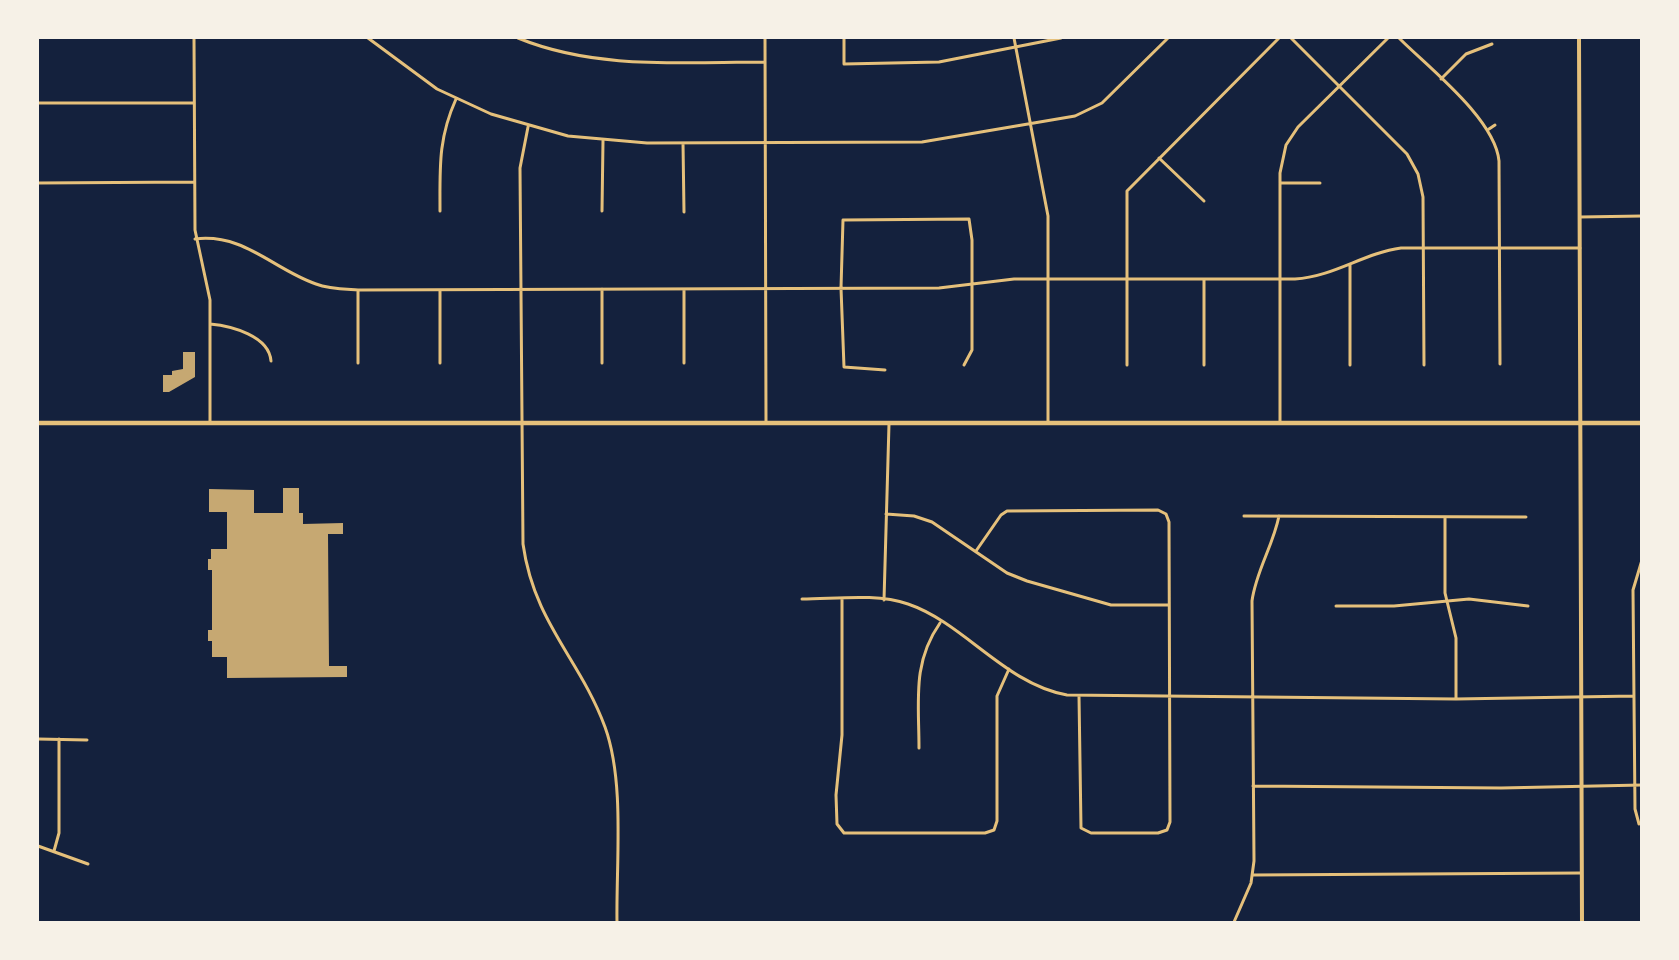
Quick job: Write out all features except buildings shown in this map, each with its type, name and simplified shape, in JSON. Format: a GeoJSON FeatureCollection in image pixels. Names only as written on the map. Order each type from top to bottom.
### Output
{"type":"FeatureCollection","features":[{"type":"Feature","properties":{"kind":"main road"},"geometry":{"type":"LineString","coordinates":[[38,423],[1280,425],[1641,423]]}},
{"type":"Feature","properties":{"kind":"street"},"geometry":{"type":"LineString","coordinates":[[194,38],[195,239],[208,293],[210,423]]}},
{"type":"Feature","properties":{"kind":"street"},"geometry":{"type":"LineString","coordinates":[[368,38],[408,70],[456,99],[528,127],[603,141],[684,143],[922,142],[1075,116],[1095,108],[1168,38]]}},
{"type":"Feature","properties":{"kind":"street"},"geometry":{"type":"LineString","coordinates":[[518,38],[565,53],[612,60],[765,62]]}},
{"type":"Feature","properties":{"kind":"street"},"geometry":{"type":"LineString","coordinates":[[765,38],[766,423]]}},
{"type":"Feature","properties":{"kind":"street"},"geometry":{"type":"LineString","coordinates":[[844,38],[844,64],[939,62],[1061,38]]}},
{"type":"Feature","properties":{"kind":"street"},"geometry":{"type":"LineString","coordinates":[[1014,38],[1048,216],[1048,424]]}},
{"type":"Feature","properties":{"kind":"street"},"geometry":{"type":"LineString","coordinates":[[1127,365],[1127,191],[1279,38]]}},
{"type":"Feature","properties":{"kind":"street"},"geometry":{"type":"LineString","coordinates":[[1291,38],[1401,148],[1415,167],[1423,197],[1424,365]]}},
{"type":"Feature","properties":{"kind":"street"},"geometry":{"type":"LineString","coordinates":[[1280,425],[1280,183],[1282,159],[1290,139],[1388,38]]}},
{"type":"Feature","properties":{"kind":"street"},"geometry":{"type":"LineString","coordinates":[[1399,38],[1489,129],[1497,147],[1499,161],[1500,364]]}},
{"type":"Feature","properties":{"kind":"street"},"geometry":{"type":"LineString","coordinates":[[1579,38],[1582,922]]}},
{"type":"Feature","properties":{"kind":"street"},"geometry":{"type":"LineString","coordinates":[[1441,79],[1466,54],[1492,44]]}},
{"type":"Feature","properties":{"kind":"street"},"geometry":{"type":"LineString","coordinates":[[440,211],[440,145],[446,121],[456,99]]}},
{"type":"Feature","properties":{"kind":"street"},"geometry":{"type":"LineString","coordinates":[[38,103],[194,102]]}},
{"type":"Feature","properties":{"kind":"street"},"geometry":{"type":"LineString","coordinates":[[1489,129],[1495,125]]}},
{"type":"Feature","properties":{"kind":"street"},"geometry":{"type":"LineString","coordinates":[[528,127],[521,161],[522,532],[531,582],[547,623],[600,715],[614,761],[617,922]]}},
{"type":"Feature","properties":{"kind":"street"},"geometry":{"type":"LineString","coordinates":[[602,212],[603,141]]}},
{"type":"Feature","properties":{"kind":"street"},"geometry":{"type":"LineString","coordinates":[[684,143],[684,212]]}},
{"type":"Feature","properties":{"kind":"street"},"geometry":{"type":"LineString","coordinates":[[1159,158],[1204,201]]}},
{"type":"Feature","properties":{"kind":"street"},"geometry":{"type":"LineString","coordinates":[[38,183],[194,182]]}},
{"type":"Feature","properties":{"kind":"street"},"geometry":{"type":"LineString","coordinates":[[1280,183],[1320,183]]}},
{"type":"Feature","properties":{"kind":"street"},"geometry":{"type":"LineString","coordinates":[[1580,217],[1641,216]]}},
{"type":"Feature","properties":{"kind":"street"},"geometry":{"type":"LineString","coordinates":[[885,370],[844,367],[841,288],[843,220],[969,219],[972,350],[964,365]]}},
{"type":"Feature","properties":{"kind":"street"},"geometry":{"type":"LineString","coordinates":[[195,239],[216,238],[236,242],[312,283],[330,288],[358,290],[939,288],[972,283],[1049,279],[1280,279],[1313,277],[1387,250],[1580,248]]}},
{"type":"Feature","properties":{"kind":"street"},"geometry":{"type":"LineString","coordinates":[[1350,264],[1350,365]]}},
{"type":"Feature","properties":{"kind":"street"},"geometry":{"type":"LineString","coordinates":[[1204,279],[1204,365]]}},
{"type":"Feature","properties":{"kind":"street"},"geometry":{"type":"LineString","coordinates":[[602,289],[602,363]]}},
{"type":"Feature","properties":{"kind":"street"},"geometry":{"type":"LineString","coordinates":[[684,289],[684,363]]}},
{"type":"Feature","properties":{"kind":"street"},"geometry":{"type":"LineString","coordinates":[[358,290],[358,363]]}},
{"type":"Feature","properties":{"kind":"street"},"geometry":{"type":"LineString","coordinates":[[440,290],[440,363]]}},
{"type":"Feature","properties":{"kind":"street"},"geometry":{"type":"LineString","coordinates":[[210,324],[231,326],[261,343],[269,351],[271,362]]}},
{"type":"Feature","properties":{"kind":"street"},"geometry":{"type":"LineString","coordinates":[[884,600],[889,424]]}},
{"type":"Feature","properties":{"kind":"street"},"geometry":{"type":"LineString","coordinates":[[976,551],[1002,514],[1009,510],[1158,510],[1166,513],[1169,522],[1168,829],[1158,833],[1091,833],[1082,830],[1079,822],[1079,696]]}},
{"type":"Feature","properties":{"kind":"street"},"geometry":{"type":"LineString","coordinates":[[886,514],[909,515],[928,520],[1017,578],[1101,603],[1169,605]]}},
{"type":"Feature","properties":{"kind":"street"},"geometry":{"type":"LineString","coordinates":[[1244,516],[1526,517]]}},
{"type":"Feature","properties":{"kind":"street"},"geometry":{"type":"LineString","coordinates":[[1234,922],[1252,875],[1254,591],[1279,516]]}},
{"type":"Feature","properties":{"kind":"street"},"geometry":{"type":"LineString","coordinates":[[1445,517],[1446,601],[1455,638],[1456,699]]}},
{"type":"Feature","properties":{"kind":"street"},"geometry":{"type":"LineString","coordinates":[[1639,825],[1635,809],[1633,584],[1641,560]]}},
{"type":"Feature","properties":{"kind":"street"},"geometry":{"type":"LineString","coordinates":[[802,599],[884,600],[915,607],[1009,669],[1043,688],[1079,696],[1456,699],[1634,696]]}},
{"type":"Feature","properties":{"kind":"street"},"geometry":{"type":"LineString","coordinates":[[842,599],[842,735],[836,795],[837,822],[840,830],[849,833],[985,833],[994,830],[997,821],[997,696],[1009,669]]}},
{"type":"Feature","properties":{"kind":"street"},"geometry":{"type":"LineString","coordinates":[[1336,606],[1394,606],[1477,599],[1528,606]]}},
{"type":"Feature","properties":{"kind":"street"},"geometry":{"type":"LineString","coordinates":[[919,748],[919,670],[925,649],[941,622]]}},
{"type":"Feature","properties":{"kind":"street"},"geometry":{"type":"LineString","coordinates":[[38,739],[87,740]]}},
{"type":"Feature","properties":{"kind":"street"},"geometry":{"type":"LineString","coordinates":[[54,851],[59,833],[59,740]]}},
{"type":"Feature","properties":{"kind":"street"},"geometry":{"type":"LineString","coordinates":[[1253,786],[1501,788],[1641,785]]}},
{"type":"Feature","properties":{"kind":"street"},"geometry":{"type":"LineString","coordinates":[[38,846],[88,864]]}},
{"type":"Feature","properties":{"kind":"street"},"geometry":{"type":"LineString","coordinates":[[1252,875],[1581,873]]}}]}
